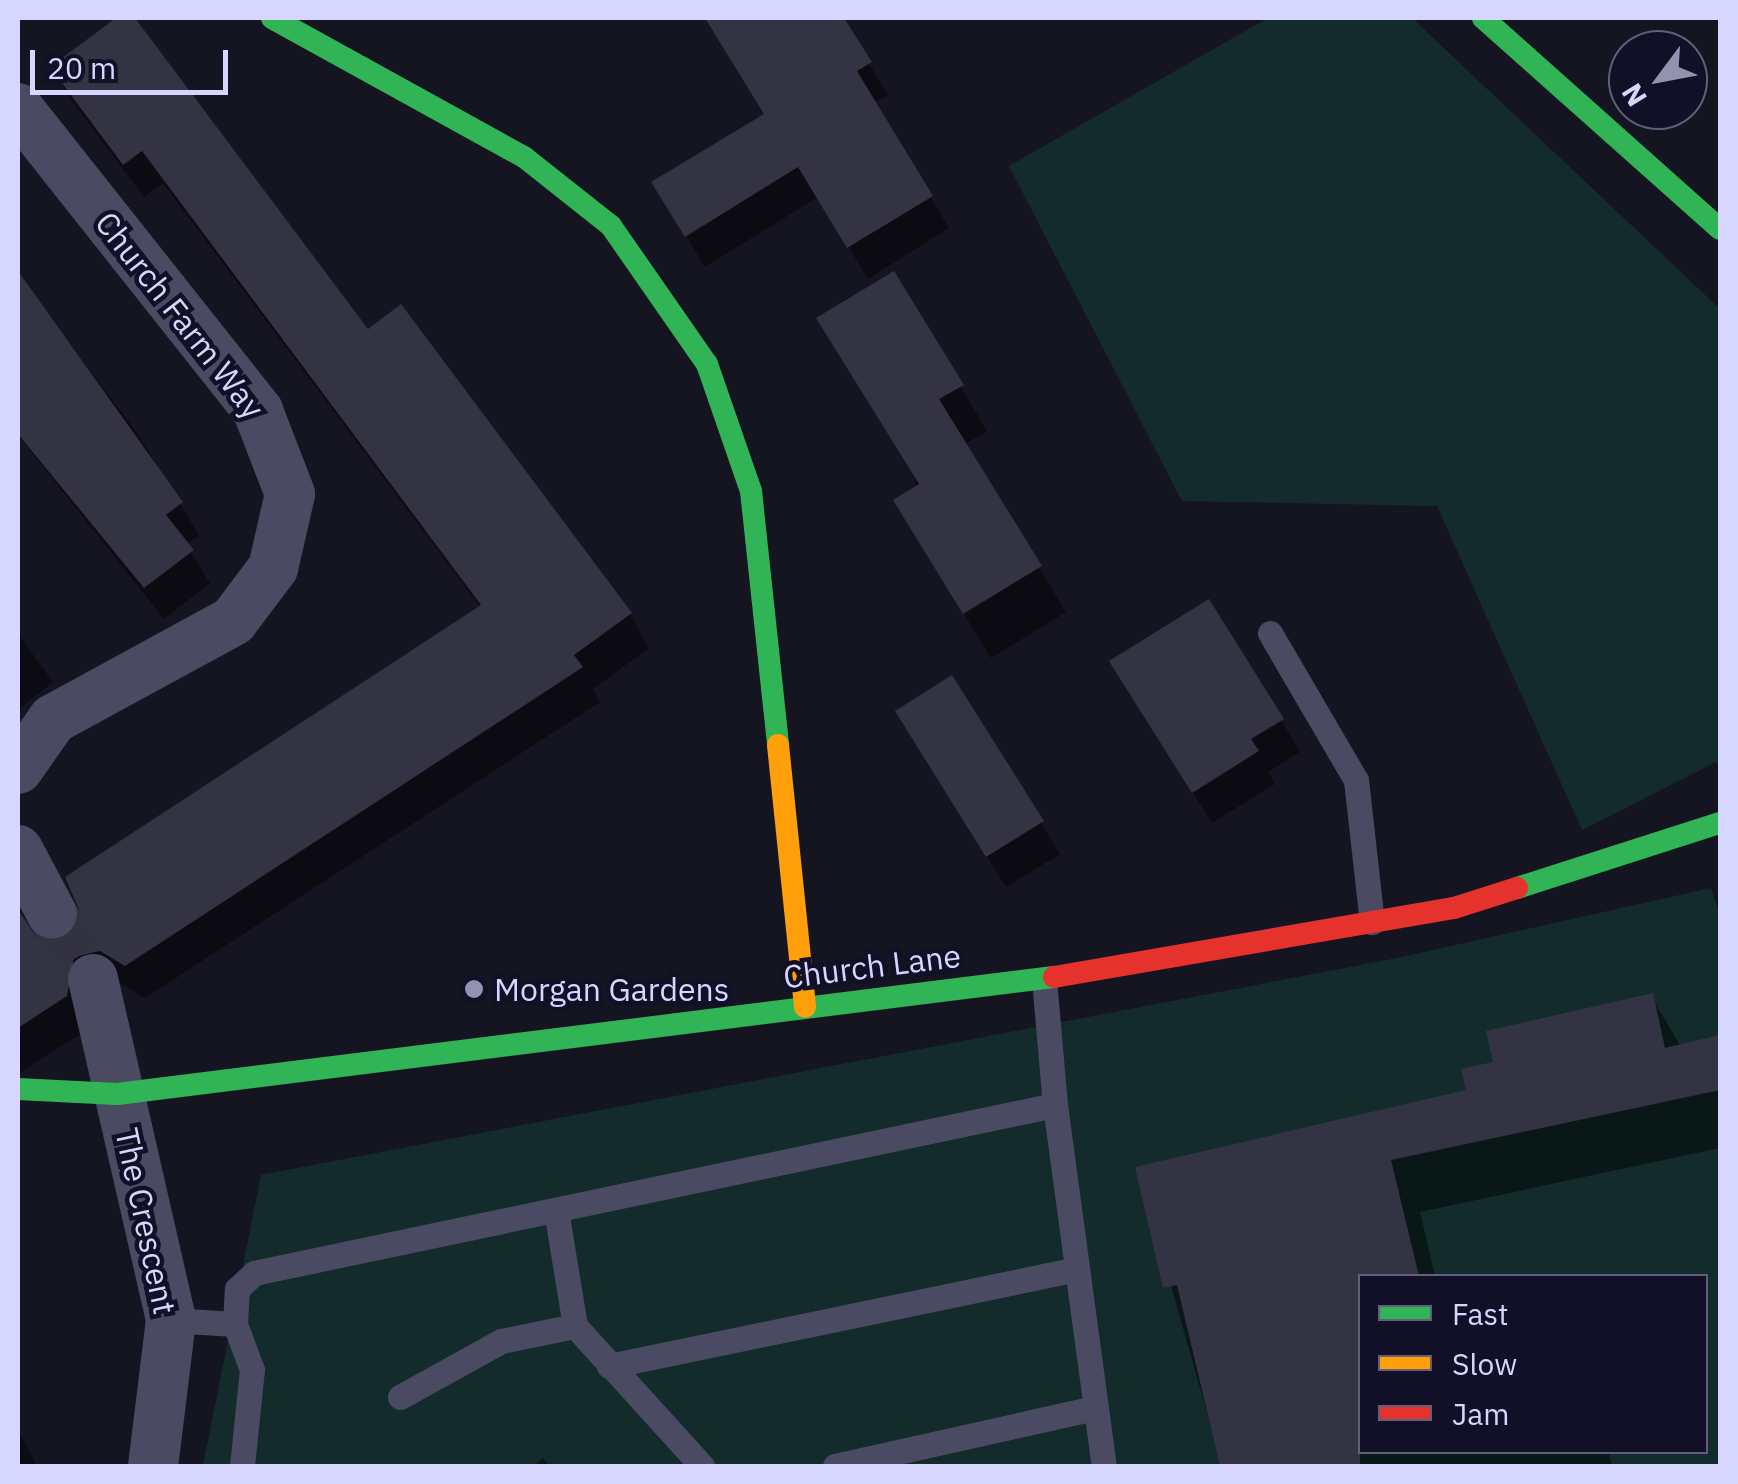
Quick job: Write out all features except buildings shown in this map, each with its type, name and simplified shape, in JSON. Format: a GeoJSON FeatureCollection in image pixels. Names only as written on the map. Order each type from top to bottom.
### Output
{"type":"FeatureCollection","features":[{"type":"Feature","properties":{"kind":"street"},"geometry":{"type":"LineString","coordinates":[[272,18],[524,157],[582,203],[667,297],[707,364],[751,491],[805,1007]]}},
{"type":"Feature","properties":{"kind":"street"},"geometry":{"type":"LineString","coordinates":[[1483,18],[1720,229]]}},
{"type":"Feature","properties":{"kind":"street","name":"Church Farm Way"},"geometry":{"type":"LineString","coordinates":[[18,108],[258,411],[290,494],[273,568],[233,621],[54,719],[18,769]]}},
{"type":"Feature","properties":{"kind":"street","name":"Church Lane"},"geometry":{"type":"LineString","coordinates":[[18,1089],[118,1094],[1044,979],[1454,908],[1720,823]]}},
{"type":"Feature","properties":{"kind":"street"},"geometry":{"type":"LineString","coordinates":[[18,850],[52,914]]}},
{"type":"Feature","properties":{"kind":"street"},"geometry":{"type":"LineString","coordinates":[[94,979],[118,1094]]}},
{"type":"Feature","properties":{"kind":"street","name":"The Crescent"},"geometry":{"type":"LineString","coordinates":[[118,1094],[170,1320],[153,1466]]}},
{"type":"Feature","properties":{"kind":"lane"},"geometry":{"type":"LineString","coordinates":[[1270,633],[1356,780],[1372,922]]}},
{"type":"Feature","properties":{"kind":"lane"},"geometry":{"type":"LineString","coordinates":[[1044,979],[1072,1270],[1104,1466]]}},
{"type":"Feature","properties":{"kind":"lane"},"geometry":{"type":"LineString","coordinates":[[242,1466],[252,1370],[235,1324],[237,1290],[254,1273],[1055,1105]]}},
{"type":"Feature","properties":{"kind":"lane"},"geometry":{"type":"LineString","coordinates":[[556,1210],[575,1326],[702,1466]]}},
{"type":"Feature","properties":{"kind":"lane"},"geometry":{"type":"LineString","coordinates":[[609,1366],[1072,1270]]}},
{"type":"Feature","properties":{"kind":"lane"},"geometry":{"type":"LineString","coordinates":[[170,1320],[235,1324]]}},
{"type":"Feature","properties":{"kind":"lane"},"geometry":{"type":"LineString","coordinates":[[400,1397],[501,1342],[575,1326]]}},
{"type":"Feature","properties":{"kind":"lane"},"geometry":{"type":"LineString","coordinates":[[835,1466],[1095,1408]]}},
{"type":"Feature","properties":{"kind":"green space"},"geometry":{"type":"Polygon","coordinates":[[[1268,18],[1412,18],[1720,309],[1720,771],[1716,762],[1582,830],[1437,506],[1182,501],[1009,166],[1268,18]]]}},
{"type":"Feature","properties":{"kind":"green space"},"geometry":{"type":"Polygon","coordinates":[[[1711,888],[1720,915],[1720,1466],[203,1466],[261,1175],[1397,958],[1711,888]]]}},
{"type":"Feature","properties":{"kind":"tunnel"},"geometry":{"type":"LineString","coordinates":[[52,914],[93,979]]}},
{"type":"Feature","properties":{"kind":"traffic: fast"},"geometry":{"type":"LineString","coordinates":[[272,18],[524,157],[611,226],[707,364],[751,491],[778,745]]}},
{"type":"Feature","properties":{"kind":"traffic: fast"},"geometry":{"type":"LineString","coordinates":[[1483,18],[1720,229]]}},
{"type":"Feature","properties":{"kind":"traffic: fast"},"geometry":{"type":"LineString","coordinates":[[1517,888],[1720,823]]}},
{"type":"Feature","properties":{"kind":"traffic: fast"},"geometry":{"type":"LineString","coordinates":[[18,1089],[117,1094],[1054,977]]}},
{"type":"Feature","properties":{"kind":"traffic: slow"},"geometry":{"type":"LineString","coordinates":[[778,745],[805,1007]]}},
{"type":"Feature","properties":{"kind":"traffic: jam"},"geometry":{"type":"LineString","coordinates":[[1054,977],[1454,908],[1517,888]]}},
{"type":"Feature","properties":{"kind":"place","name":"Morgan Gardens"},"geometry":{"type":"Point","coordinates":[474,989]}}]}
